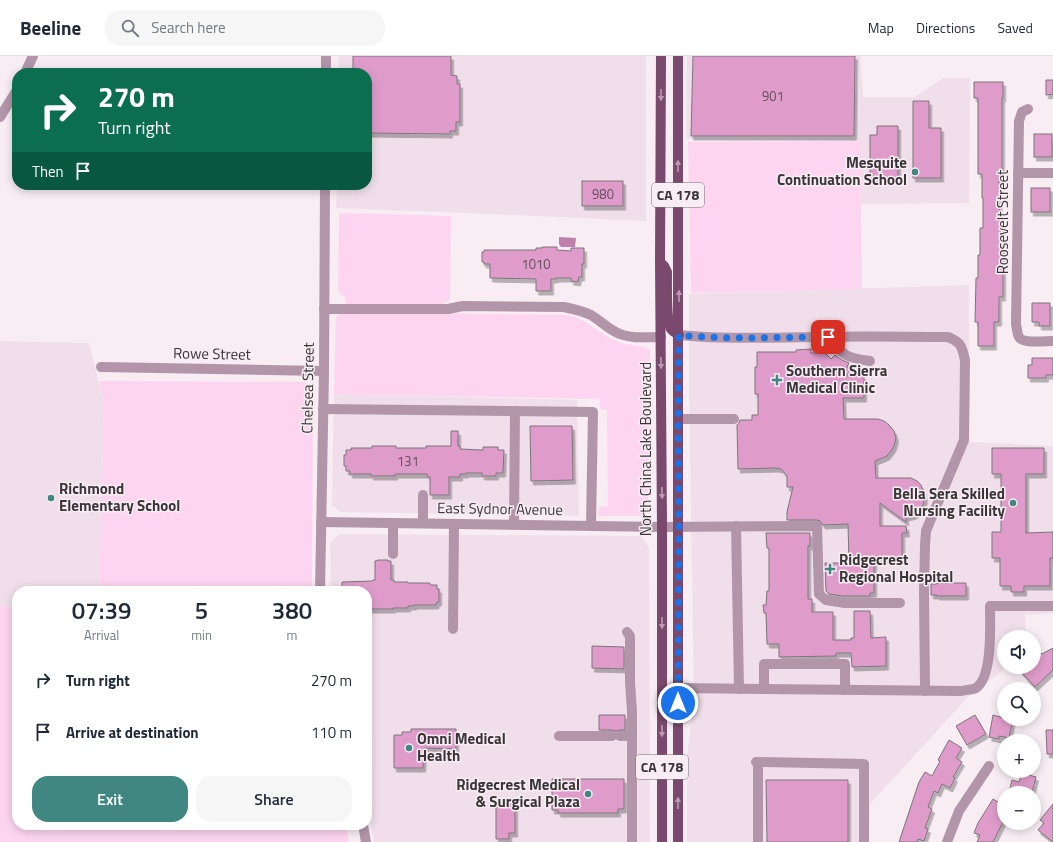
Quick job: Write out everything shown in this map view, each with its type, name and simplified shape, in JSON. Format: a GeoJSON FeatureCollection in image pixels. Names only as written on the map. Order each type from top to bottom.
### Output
{"type":"FeatureCollection","features":[{"type":"Feature","properties":{"kind":"main road","name":"North China Lake Boulevard"},"geometry":{"type":"LineString","coordinates":[[661,56],[660,337],[662,527],[662,842]]}},
{"type":"Feature","properties":{"kind":"main road","name":"CA 178"},"geometry":{"type":"LineString","coordinates":[[678,56],[678,842]]}},
{"type":"Feature","properties":{"kind":"main road"},"geometry":{"type":"LineString","coordinates":[[660,262],[667,272],[668,316],[670,327],[672,331],[679,335]]}},
{"type":"Feature","properties":{"kind":"street"},"geometry":{"type":"LineString","coordinates":[[27,68],[32,56]]}},
{"type":"Feature","properties":{"kind":"street"},"geometry":{"type":"LineString","coordinates":[[326,56],[326,68]]}},
{"type":"Feature","properties":{"kind":"street"},"geometry":{"type":"LineString","coordinates":[[0,117],[12,98]]}},
{"type":"Feature","properties":{"kind":"street","name":"Roosevelt Street"},"geometry":{"type":"LineString","coordinates":[[1028,109],[1022,112],[1019,120],[1016,324],[1021,340],[1034,342],[1053,341]]}},
{"type":"Feature","properties":{"kind":"street"},"geometry":{"type":"LineString","coordinates":[[1018,173],[1053,173]]}},
{"type":"Feature","properties":{"kind":"street","name":"Chelsea Street"},"geometry":{"type":"LineString","coordinates":[[320,586],[324,371],[325,190]]}},
{"type":"Feature","properties":{"kind":"street"},"geometry":{"type":"LineString","coordinates":[[324,309],[448,309],[464,306],[564,308],[578,310],[591,315],[610,330],[622,335],[660,337]]}},
{"type":"Feature","properties":{"kind":"street"},"geometry":{"type":"LineString","coordinates":[[679,335],[709,338],[948,337],[956,340],[962,348],[965,360],[964,440],[926,531],[924,591],[925,691]]}},
{"type":"Feature","properties":{"kind":"street"},"geometry":{"type":"LineString","coordinates":[[828,337],[839,350],[852,358],[870,361]]}},
{"type":"Feature","properties":{"kind":"street","name":"Rowe Street"},"geometry":{"type":"LineString","coordinates":[[101,367],[324,371]]}},
{"type":"Feature","properties":{"kind":"street"},"geometry":{"type":"LineString","coordinates":[[323,409],[593,412],[592,525]]}},
{"type":"Feature","properties":{"kind":"street"},"geometry":{"type":"LineString","coordinates":[[514,524],[515,411]]}},
{"type":"Feature","properties":{"kind":"street"},"geometry":{"type":"LineString","coordinates":[[678,419],[734,419]]}},
{"type":"Feature","properties":{"kind":"street"},"geometry":{"type":"LineString","coordinates":[[423,495],[423,523]]}},
{"type":"Feature","properties":{"kind":"street","name":"East Sydnor Avenue"},"geometry":{"type":"LineString","coordinates":[[321,522],[662,527],[817,526],[819,594],[826,600],[845,604],[900,604]]}},
{"type":"Feature","properties":{"kind":"street"},"geometry":{"type":"LineString","coordinates":[[393,523],[393,554]]}},
{"type":"Feature","properties":{"kind":"street"},"geometry":{"type":"LineString","coordinates":[[452,629],[454,524]]}},
{"type":"Feature","properties":{"kind":"street"},"geometry":{"type":"LineString","coordinates":[[736,526],[739,688]]}},
{"type":"Feature","properties":{"kind":"street"},"geometry":{"type":"LineString","coordinates":[[678,688],[961,691],[976,688],[983,680],[989,657],[990,606],[1053,606]]}},
{"type":"Feature","properties":{"kind":"street"},"geometry":{"type":"LineString","coordinates":[[627,632],[630,636],[632,842]]}},
{"type":"Feature","properties":{"kind":"street"},"geometry":{"type":"LineString","coordinates":[[764,689],[764,664],[845,664],[845,690]]}},
{"type":"Feature","properties":{"kind":"street"},"geometry":{"type":"LineString","coordinates":[[559,736],[632,736]]}},
{"type":"Feature","properties":{"kind":"street"},"geometry":{"type":"LineString","coordinates":[[758,842],[757,762],[864,764],[864,842]]}},
{"type":"Feature","properties":{"kind":"street"},"geometry":{"type":"LineString","coordinates":[[947,842],[959,811],[989,766]]}},
{"type":"Feature","properties":{"kind":"street"},"geometry":{"type":"LineString","coordinates":[[364,830],[366,842]]}},
{"type":"Feature","properties":{"kind":"shaded area"},"geometry":{"type":"Polygon","coordinates":[[[339,56],[646,56],[646,221],[336,208],[337,190],[372,190],[372,68],[338,68],[339,56]]]}},
{"type":"Feature","properties":{"kind":"shaded area"},"geometry":{"type":"Polygon","coordinates":[[[687,56],[860,56],[863,97],[915,97],[943,78],[970,78],[969,203],[861,204],[861,141],[686,139],[687,56]]]}},
{"type":"Feature","properties":{"kind":"shaded area"},"geometry":{"type":"Polygon","coordinates":[[[862,141],[862,289],[691,293],[688,142],[862,141]]]}},
{"type":"Feature","properties":{"kind":"shaded area"},"geometry":{"type":"Polygon","coordinates":[[[339,213],[451,216],[450,299],[439,307],[346,304],[345,297],[340,294],[338,289],[339,213]]]}},
{"type":"Feature","properties":{"kind":"shaded area"},"geometry":{"type":"Polygon","coordinates":[[[559,237],[576,238],[575,247],[561,247],[559,244],[559,237]]]}},
{"type":"Feature","properties":{"kind":"shaded area","name":"Ridgecrest Regional Hospital"},"geometry":{"type":"Polygon","coordinates":[[[969,285],[969,442],[1053,446],[1053,613],[1025,615],[1026,630],[997,630],[998,674],[969,696],[870,804],[869,842],[687,842],[687,757],[694,698],[689,294],[969,285]]]}},
{"type":"Feature","properties":{"kind":"shaded area"},"geometry":{"type":"Polygon","coordinates":[[[344,312],[566,315],[576,317],[609,338],[621,343],[645,347],[650,350],[648,508],[646,512],[643,516],[598,516],[599,507],[608,506],[607,410],[600,409],[600,399],[334,394],[336,317],[344,312]]]}},
{"type":"Feature","properties":{"kind":"shaded area","name":"Richmond Elementary School"},"geometry":{"type":"Polygon","coordinates":[[[0,341],[89,343],[104,405],[99,586],[12,586],[12,606],[0,606],[0,341]]]}},
{"type":"Feature","properties":{"kind":"shaded area"},"geometry":{"type":"Polygon","coordinates":[[[99,381],[305,382],[312,386],[312,586],[99,586],[104,405],[99,381]]]}},
{"type":"Feature","properties":{"kind":"shaded area"},"geometry":{"type":"Polygon","coordinates":[[[334,394],[577,400],[579,516],[340,512],[332,505],[334,394]]]}},
{"type":"Feature","properties":{"kind":"shaded area"},"geometry":{"type":"Polygon","coordinates":[[[339,534],[641,536],[649,548],[650,842],[374,842],[372,830],[372,586],[331,586],[330,543],[339,534]]]}},
{"type":"Feature","properties":{"kind":"shaded area"},"geometry":{"type":"Polygon","coordinates":[[[0,606],[12,607],[12,830],[346,830],[349,842],[0,842],[0,606]]]}},
{"type":"Feature","properties":{"kind":"building"},"geometry":{"type":"Polygon","coordinates":[[[353,56],[451,56],[451,75],[457,76],[457,84],[460,84],[460,122],[456,122],[456,131],[450,131],[450,134],[372,133],[372,68],[353,68],[353,56]]]}},
{"type":"Feature","properties":{"kind":"building"},"geometry":{"type":"Polygon","coordinates":[[[693,56],[855,56],[854,136],[691,136],[693,56]]]}},
{"type":"Feature","properties":{"kind":"building"},"geometry":{"type":"Polygon","coordinates":[[[1046,80],[1053,80],[1053,94],[1046,95],[1046,80]]]}},
{"type":"Feature","properties":{"kind":"building"},"geometry":{"type":"Polygon","coordinates":[[[974,82],[1003,82],[1002,174],[999,174],[1000,228],[1003,228],[1003,297],[999,297],[999,322],[994,322],[994,346],[978,346],[978,322],[975,322],[976,278],[978,278],[978,255],[980,255],[980,228],[983,228],[983,198],[982,174],[978,174],[978,98],[974,98],[974,82]]]}},
{"type":"Feature","properties":{"kind":"building"},"geometry":{"type":"Polygon","coordinates":[[[913,101],[929,101],[929,128],[941,128],[941,178],[913,178],[913,101]]]}},
{"type":"Feature","properties":{"kind":"building"},"geometry":{"type":"Polygon","coordinates":[[[877,126],[898,126],[898,178],[870,178],[870,135],[877,135],[877,126]]]}},
{"type":"Feature","properties":{"kind":"building"},"geometry":{"type":"Polygon","coordinates":[[[1034,134],[1052,134],[1052,157],[1034,157],[1034,134]]]}},
{"type":"Feature","properties":{"kind":"building"},"geometry":{"type":"Polygon","coordinates":[[[582,181],[623,181],[623,206],[582,206],[582,181]]]}},
{"type":"Feature","properties":{"kind":"building"},"geometry":{"type":"Polygon","coordinates":[[[1031,188],[1050,188],[1050,212],[1031,212],[1031,188]]]}},
{"type":"Feature","properties":{"kind":"building"},"geometry":{"type":"Polygon","coordinates":[[[557,247],[557,250],[571,251],[571,248],[584,248],[582,277],[579,277],[578,282],[571,281],[571,278],[551,279],[551,291],[536,291],[536,279],[490,278],[490,264],[484,264],[484,262],[482,262],[482,252],[484,252],[484,250],[536,250],[536,248],[557,247]]]}},
{"type":"Feature","properties":{"kind":"building"},"geometry":{"type":"Polygon","coordinates":[[[1032,303],[1050,303],[1050,326],[1039,326],[1039,322],[1032,322],[1032,303]]]}},
{"type":"Feature","properties":{"kind":"building"},"geometry":{"type":"Polygon","coordinates":[[[811,349],[811,353],[825,353],[831,359],[835,355],[849,363],[847,367],[853,368],[846,376],[864,376],[864,398],[843,398],[844,419],[878,419],[884,421],[894,431],[896,438],[891,451],[887,456],[875,461],[876,478],[911,478],[921,485],[925,498],[919,511],[914,515],[906,517],[906,522],[880,503],[880,526],[906,526],[907,533],[902,533],[902,559],[874,559],[874,593],[870,593],[870,596],[843,596],[829,594],[826,591],[825,563],[849,563],[848,524],[823,525],[817,520],[787,520],[787,512],[793,487],[787,487],[787,476],[781,469],[738,469],[737,425],[740,420],[752,420],[752,415],[758,415],[758,394],[755,394],[755,367],[757,367],[757,352],[796,352],[796,350],[811,349]]]}},
{"type":"Feature","properties":{"kind":"building"},"geometry":{"type":"Polygon","coordinates":[[[1032,358],[1053,358],[1053,375],[1046,375],[1046,378],[1028,378],[1028,365],[1032,365],[1032,358]]]}},
{"type":"Feature","properties":{"kind":"building"},"geometry":{"type":"Polygon","coordinates":[[[530,426],[572,426],[573,480],[531,481],[530,426]]]}},
{"type":"Feature","properties":{"kind":"building"},"geometry":{"type":"Polygon","coordinates":[[[451,431],[458,431],[458,446],[460,446],[460,449],[483,450],[483,447],[498,447],[498,450],[504,450],[503,473],[496,473],[496,476],[482,476],[482,473],[466,473],[460,474],[460,477],[449,477],[449,495],[430,495],[430,477],[427,477],[427,474],[371,476],[371,474],[350,474],[350,471],[346,471],[346,466],[344,466],[344,455],[346,455],[346,450],[351,450],[351,448],[372,448],[372,446],[426,448],[426,446],[451,446],[451,431]]]}},
{"type":"Feature","properties":{"kind":"building","name":"Bella Sera Skilled Nursing Facility"},"geometry":{"type":"Polygon","coordinates":[[[992,448],[1044,448],[1044,474],[1026,474],[1026,533],[1053,532],[1053,558],[1050,558],[1050,586],[1024,586],[1024,592],[1011,592],[1011,586],[1000,586],[1000,558],[992,558],[992,532],[1001,532],[1001,474],[992,474],[992,448]]]}},
{"type":"Feature","properties":{"kind":"building"},"geometry":{"type":"Polygon","coordinates":[[[766,533],[810,533],[810,546],[808,546],[808,599],[812,599],[812,612],[833,612],[833,640],[851,640],[851,638],[854,638],[854,611],[870,611],[871,638],[886,637],[886,666],[852,667],[851,653],[836,653],[836,656],[779,657],[779,644],[767,644],[766,613],[764,613],[763,605],[766,605],[767,591],[769,591],[769,548],[767,548],[766,533]]]}},
{"type":"Feature","properties":{"kind":"building"},"geometry":{"type":"Polygon","coordinates":[[[375,561],[391,561],[391,580],[394,580],[394,582],[430,583],[430,585],[437,585],[437,589],[439,589],[439,602],[437,602],[436,605],[414,605],[408,606],[408,608],[372,609],[372,586],[342,586],[342,582],[375,580],[375,561]]]}},
{"type":"Feature","properties":{"kind":"building"},"geometry":{"type":"Polygon","coordinates":[[[966,583],[966,596],[931,595],[931,584],[966,583]]]}},
{"type":"Feature","properties":{"kind":"building"},"geometry":{"type":"Polygon","coordinates":[[[592,646],[624,647],[624,669],[592,668],[592,646]]]}},
{"type":"Feature","properties":{"kind":"building"},"geometry":{"type":"Polygon","coordinates":[[[1053,648],[1053,670],[1040,682],[1030,682],[1023,674],[1041,674],[1041,653],[1042,654],[1053,648]]]}},
{"type":"Feature","properties":{"kind":"building"},"geometry":{"type":"Polygon","coordinates":[[[599,715],[625,715],[625,730],[599,730],[599,715]]]}},
{"type":"Feature","properties":{"kind":"building"},"geometry":{"type":"Polygon","coordinates":[[[975,715],[986,734],[967,745],[956,726],[975,715]]]}},
{"type":"Feature","properties":{"kind":"building"},"geometry":{"type":"Polygon","coordinates":[[[993,715],[997,716],[997,726],[1012,726],[1010,734],[997,734],[997,739],[989,737],[993,715]]]}},
{"type":"Feature","properties":{"kind":"building","name":"Omni Medical Health"},"geometry":{"type":"Polygon","coordinates":[[[411,729],[456,729],[456,749],[424,748],[423,768],[394,768],[394,735],[402,735],[402,732],[411,732],[411,729]]]}},
{"type":"Feature","properties":{"kind":"building"},"geometry":{"type":"Polygon","coordinates":[[[1046,730],[1053,730],[1053,754],[1047,754],[1046,730]]]}},
{"type":"Feature","properties":{"kind":"building"},"geometry":{"type":"Polygon","coordinates":[[[949,740],[962,748],[956,758],[962,762],[953,777],[955,778],[950,788],[942,784],[938,793],[934,791],[928,807],[932,809],[925,828],[928,829],[924,841],[918,839],[917,842],[899,842],[919,782],[925,772],[932,776],[940,761],[938,760],[949,740]]]}},
{"type":"Feature","properties":{"kind":"building"},"geometry":{"type":"Polygon","coordinates":[[[1020,778],[1036,778],[1034,786],[1010,786],[1012,780],[1019,782],[1020,778]]]}},
{"type":"Feature","properties":{"kind":"building","name":"Ridgecrest Medical & Surgical Plaza"},"geometry":{"type":"Polygon","coordinates":[[[552,779],[624,779],[624,809],[618,809],[618,813],[558,813],[558,810],[552,810],[552,779]]]}},
{"type":"Feature","properties":{"kind":"building"},"geometry":{"type":"Polygon","coordinates":[[[766,780],[848,780],[848,842],[767,842],[766,780]]]}},
{"type":"Feature","properties":{"kind":"building"},"geometry":{"type":"Polygon","coordinates":[[[993,799],[997,802],[997,830],[999,830],[993,842],[977,842],[980,835],[974,833],[978,823],[993,799]]]}},
{"type":"Feature","properties":{"kind":"building"},"geometry":{"type":"Polygon","coordinates":[[[515,804],[515,833],[509,833],[509,839],[496,839],[496,805],[515,804]]]}},
{"type":"Feature","properties":{"kind":"building"},"geometry":{"type":"Polygon","coordinates":[[[1053,804],[1053,842],[1038,830],[1041,830],[1041,826],[1044,823],[1041,819],[1053,804]]]}},
{"type":"Feature","properties":{"kind":"place","name":"Mesquite Continuation School"},"geometry":{"type":"Point","coordinates":[915,172]}},
{"type":"Feature","properties":{"kind":"place","name":"Southern Sierra Medical Clinic"},"geometry":{"type":"Point","coordinates":[777,380]}},
{"type":"Feature","properties":{"kind":"place","name":"Richmond Elementary School"},"geometry":{"type":"Point","coordinates":[51,498]}},
{"type":"Feature","properties":{"kind":"place","name":"Bella Sera Skilled Nursing Facility"},"geometry":{"type":"Point","coordinates":[1013,503]}},
{"type":"Feature","properties":{"kind":"place","name":"Ridgecrest Regional Hospital"},"geometry":{"type":"Point","coordinates":[830,569]}},
{"type":"Feature","properties":{"kind":"place","name":"Omni Medical Health"},"geometry":{"type":"Point","coordinates":[409,748]}},
{"type":"Feature","properties":{"kind":"place","name":"Ridgecrest Medical & Surgical Plaza"},"geometry":{"type":"Point","coordinates":[588,794]}},
{"type":"Feature","properties":{"kind":"route"},"geometry":{"type":"LineString","coordinates":[[678,703],[679,335],[709,338],[828,337]]}}]}
